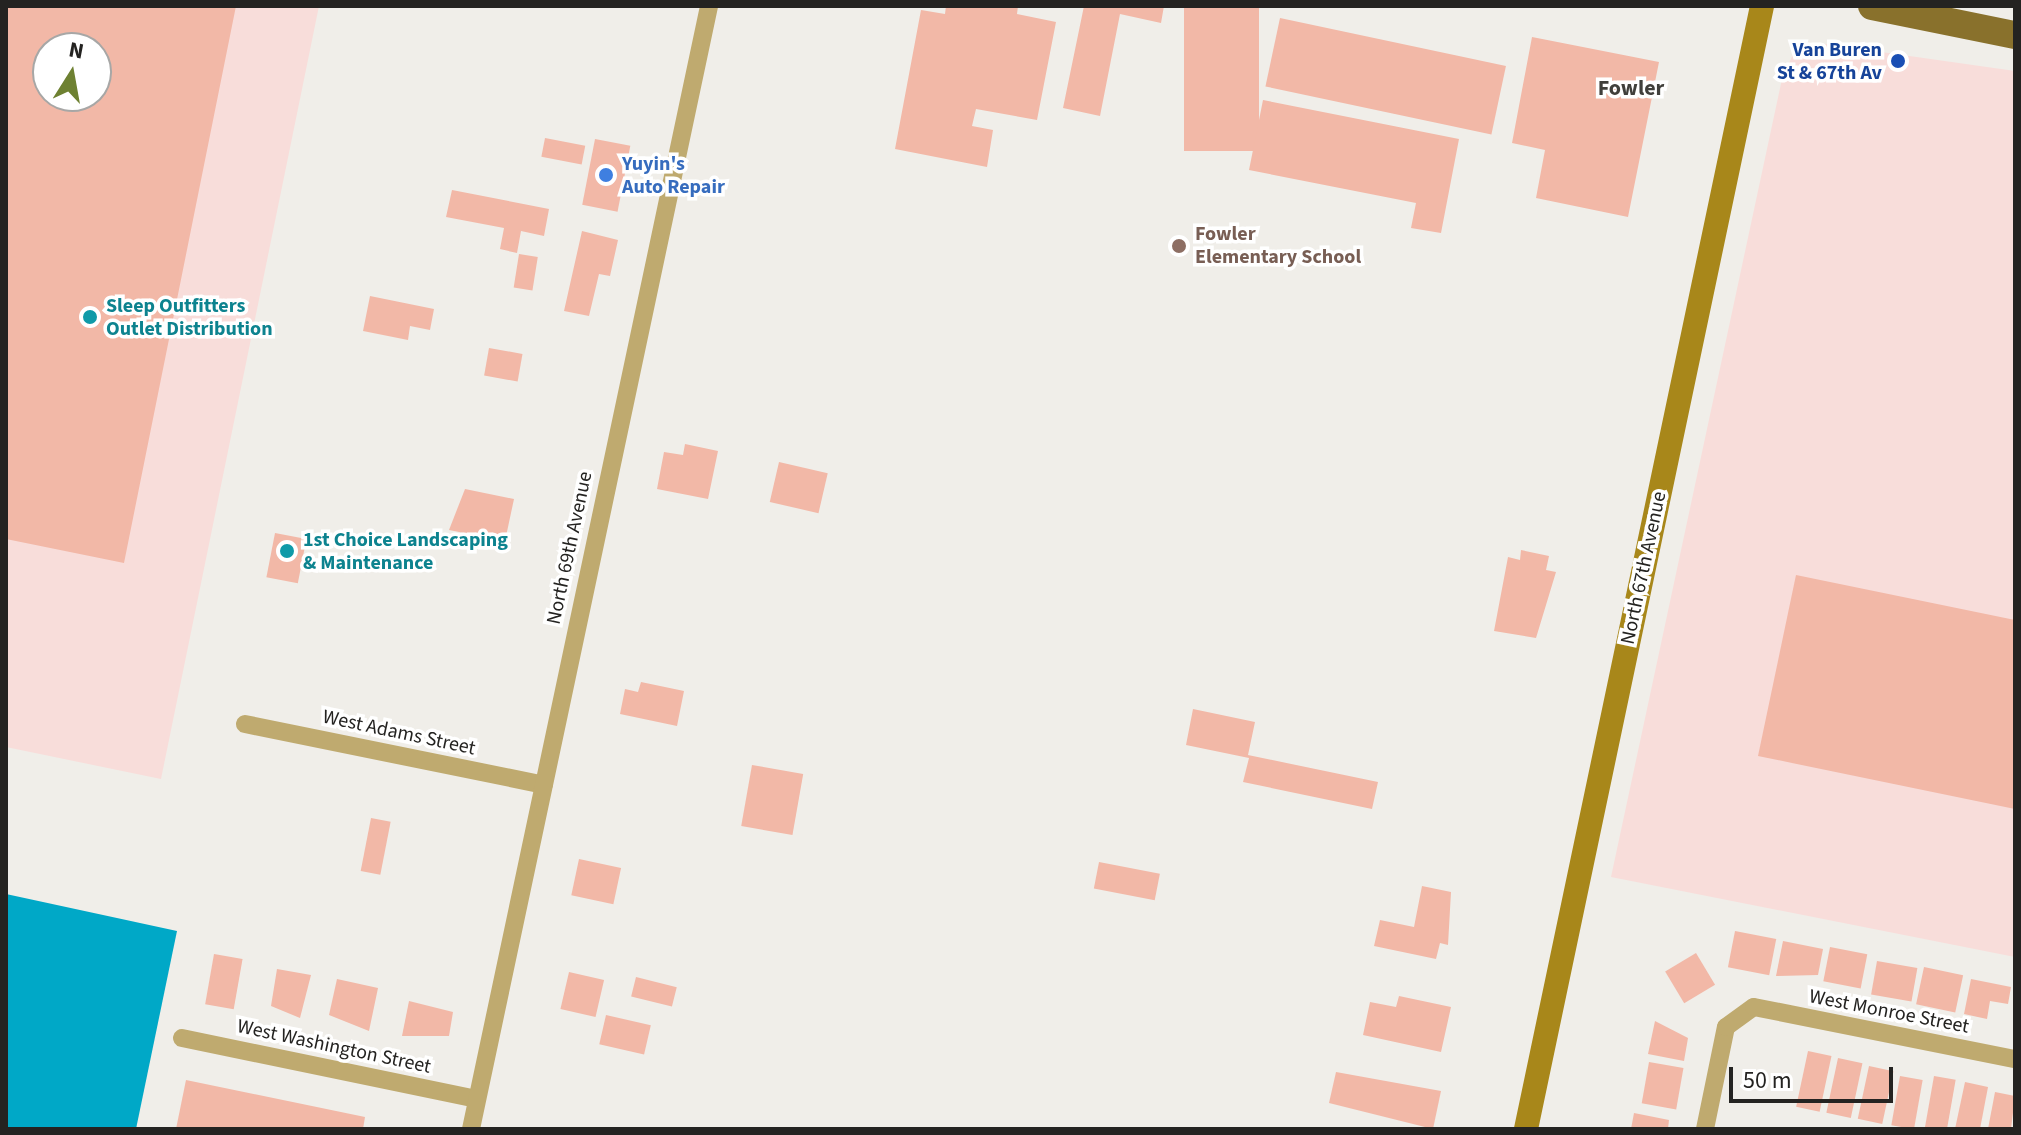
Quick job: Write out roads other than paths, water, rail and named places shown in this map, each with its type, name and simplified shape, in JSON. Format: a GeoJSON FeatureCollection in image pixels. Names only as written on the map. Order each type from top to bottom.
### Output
{"type":"FeatureCollection","features":[{"type":"Feature","properties":{"kind":"main road","name":"North 67th Avenue"},"geometry":{"type":"LineString","coordinates":[[1526,1129],[1762,6]]}},
{"type":"Feature","properties":{"kind":"main road"},"geometry":{"type":"LineString","coordinates":[[1872,6],[2015,35]]}},
{"type":"Feature","properties":{"kind":"street","name":"North 69th Avenue"},"geometry":{"type":"LineString","coordinates":[[471,1129],[709,6]]}},
{"type":"Feature","properties":{"kind":"street","name":"West Adams Street"},"geometry":{"type":"LineString","coordinates":[[245,724],[544,785]]}},
{"type":"Feature","properties":{"kind":"street","name":"West Monroe Street"},"geometry":{"type":"LineString","coordinates":[[1705,1129],[1726,1027],[1754,1007],[2015,1059]]}},
{"type":"Feature","properties":{"kind":"street","name":"West Washington Street"},"geometry":{"type":"LineString","coordinates":[[182,1038],[477,1099]]}},
{"type":"Feature","properties":{"kind":"water"},"geometry":{"type":"Polygon","coordinates":[[[6,894],[177,931],[136,1129],[6,1129],[6,894]]]}},
{"type":"Feature","properties":{"kind":"place","name":"Van Buren St & 67th Av"},"geometry":{"type":"Point","coordinates":[1898,61]}},
{"type":"Feature","properties":{"kind":"place","name":"Yuyin's Auto Repair"},"geometry":{"type":"Point","coordinates":[606,175]}},
{"type":"Feature","properties":{"kind":"place","name":"Fowler Elementary School"},"geometry":{"type":"Point","coordinates":[1179,246]}},
{"type":"Feature","properties":{"kind":"place","name":"Sleep Outfitters Outlet Distribution"},"geometry":{"type":"Point","coordinates":[90,317]}},
{"type":"Feature","properties":{"kind":"place","name":"1st Choice Landscaping & Maintenance"},"geometry":{"type":"Point","coordinates":[287,551]}},
{"type":"Feature","properties":{"kind":"district","name":"Fowler"},"geometry":{"type":"Point","coordinates":[1631,89]}}]}
